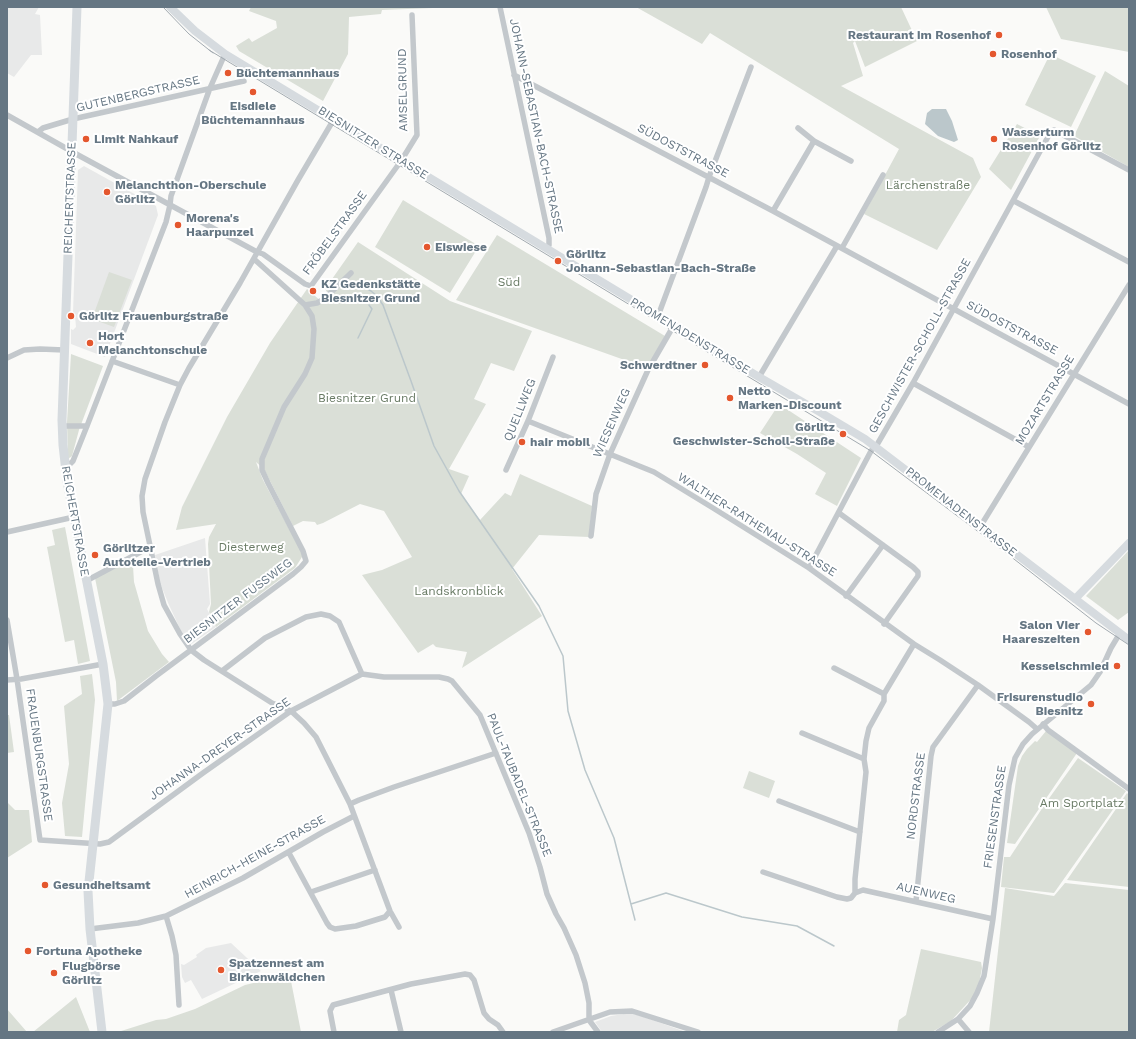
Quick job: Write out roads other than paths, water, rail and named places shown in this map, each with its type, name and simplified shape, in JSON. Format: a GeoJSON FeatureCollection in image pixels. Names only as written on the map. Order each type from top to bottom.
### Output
{"type":"FeatureCollection","features":[{"type":"Feature","properties":{"kind":"main road","name":"REICHERTSTRASSE"},"geometry":{"type":"LineString","coordinates":[[77,7],[62,426],[65,466],[103,664],[108,704],[88,891],[90,930],[102,1032]]}},
{"type":"Feature","properties":{"kind":"main road","name":"BIESNITZER STRASSE"},"geometry":{"type":"LineString","coordinates":[[170,7],[195,31],[225,54],[438,183]]}},
{"type":"Feature","properties":{"kind":"main road","name":"PROMENADENSTRASSE"},"geometry":{"type":"LineString","coordinates":[[438,183],[759,378],[876,446],[1129,640]]}},
{"type":"Feature","properties":{"kind":"main road"},"geometry":{"type":"LineString","coordinates":[[1075,599],[1129,543]]}},
{"type":"Feature","properties":{"kind":"street","name":"JOHANN-SEBASTIAN-BACH-STRASSE"},"geometry":{"type":"LineString","coordinates":[[500,7],[549,238],[549,245],[547,249]]}},
{"type":"Feature","properties":{"kind":"street","name":"AMSELGRUND"},"geometry":{"type":"LineString","coordinates":[[401,161],[416,134],[412,15]]}},
{"type":"Feature","properties":{"kind":"street"},"geometry":{"type":"LineString","coordinates":[[65,466],[69,465],[73,461],[87,426],[166,222],[170,205],[170,196],[210,88],[225,54]]}},
{"type":"Feature","properties":{"kind":"street"},"geometry":{"type":"LineString","coordinates":[[658,316],[706,187],[708,177],[751,67]]}},
{"type":"Feature","properties":{"kind":"street","name":"SÜDOSTSTRASSE"},"geometry":{"type":"LineString","coordinates":[[514,75],[773,211],[1129,404]]}},
{"type":"Feature","properties":{"kind":"street","name":"GUTENBERGSTRASSE"},"geometry":{"type":"LineString","coordinates":[[38,132],[43,128],[73,119],[244,81]]}},
{"type":"Feature","properties":{"kind":"street"},"geometry":{"type":"LineString","coordinates":[[7,115],[72,152],[257,252]]}},
{"type":"Feature","properties":{"kind":"street"},"geometry":{"type":"LineString","coordinates":[[334,119],[180,385],[145,479],[142,496],[143,512],[158,584],[164,605],[180,634],[191,650],[204,660],[272,703],[291,711],[304,722],[316,737],[350,804],[390,911],[399,927]]}},
{"type":"Feature","properties":{"kind":"street"},"geometry":{"type":"LineString","coordinates":[[798,128],[814,141],[851,161]]}},
{"type":"Feature","properties":{"kind":"street","name":"GESCHWISTER-SCHOLL-STRASSE"},"geometry":{"type":"LineString","coordinates":[[809,568],[871,451],[876,446],[913,383],[1049,135],[1054,130],[1129,170]]}},
{"type":"Feature","properties":{"kind":"street"},"geometry":{"type":"LineString","coordinates":[[773,211],[814,141]]}},
{"type":"Feature","properties":{"kind":"street","name":"FRÖBELSTRASSE"},"geometry":{"type":"LineString","coordinates":[[257,252],[263,254],[305,284],[311,286],[401,161]]}},
{"type":"Feature","properties":{"kind":"street"},"geometry":{"type":"LineString","coordinates":[[759,378],[883,175]]}},
{"type":"Feature","properties":{"kind":"street"},"geometry":{"type":"LineString","coordinates":[[1014,201],[1129,262]]}},
{"type":"Feature","properties":{"kind":"street"},"geometry":{"type":"LineString","coordinates":[[254,259],[305,305],[317,303],[324,299],[351,273]]}},
{"type":"Feature","properties":{"kind":"street","name":"MOZARTSTRASSE"},"geometry":{"type":"LineString","coordinates":[[980,527],[1129,285]]}},
{"type":"Feature","properties":{"kind":"street","name":"BIESNITZER FUSSWEG"},"geometry":{"type":"LineString","coordinates":[[108,704],[115,704],[124,701],[304,565],[306,561],[303,551],[262,470],[262,459],[284,407],[305,374],[312,358],[314,329],[312,316],[305,305]]}},
{"type":"Feature","properties":{"kind":"street","name":"WIESENWEG"},"geometry":{"type":"LineString","coordinates":[[591,536],[596,494],[610,454],[648,370],[674,325]]}},
{"type":"Feature","properties":{"kind":"street"},"geometry":{"type":"LineString","coordinates":[[7,358],[24,350],[40,348],[64,350]]}},
{"type":"Feature","properties":{"kind":"street","name":"QUELLWEG"},"geometry":{"type":"LineString","coordinates":[[506,470],[528,421],[553,357]]}},
{"type":"Feature","properties":{"kind":"street"},"geometry":{"type":"LineString","coordinates":[[112,361],[180,385]]}},
{"type":"Feature","properties":{"kind":"street"},"geometry":{"type":"LineString","coordinates":[[913,383],[1029,448]]}},
{"type":"Feature","properties":{"kind":"street","name":"WALTHER-RATHENAU-STRASSE"},"geometry":{"type":"LineString","coordinates":[[528,421],[654,472],[809,568],[884,624],[978,685],[1037,729]]}},
{"type":"Feature","properties":{"kind":"street"},"geometry":{"type":"LineString","coordinates":[[62,426],[87,426]]}},
{"type":"Feature","properties":{"kind":"street"},"geometry":{"type":"LineString","coordinates":[[839,513],[918,572],[918,576],[884,624]]}},
{"type":"Feature","properties":{"kind":"street"},"geometry":{"type":"LineString","coordinates":[[7,532],[74,517]]}},
{"type":"Feature","properties":{"kind":"street"},"geometry":{"type":"LineString","coordinates":[[846,596],[883,545]]}},
{"type":"Feature","properties":{"kind":"street"},"geometry":{"type":"LineString","coordinates":[[86,581],[150,547]]}},
{"type":"Feature","properties":{"kind":"street"},"geometry":{"type":"LineString","coordinates":[[222,671],[265,638],[306,618],[321,614],[330,616],[339,622],[362,674]]}},
{"type":"Feature","properties":{"kind":"street","name":"FRAUENBURGSTRASSE"},"geometry":{"type":"LineString","coordinates":[[7,620],[40,840],[93,844]]}},
{"type":"Feature","properties":{"kind":"street","name":"FRIESENSTRASSE"},"geometry":{"type":"LineString","coordinates":[[938,1032],[958,1019],[970,1006],[984,976],[993,919],[1009,785],[1018,751],[1037,729],[1091,685],[1098,676],[1120,633]]}},
{"type":"Feature","properties":{"kind":"street"},"geometry":{"type":"LineString","coordinates":[[855,893],[855,879],[866,772],[864,759],[868,732],[884,701],[884,694],[914,644]]}},
{"type":"Feature","properties":{"kind":"street"},"geometry":{"type":"LineString","coordinates":[[7,680],[103,664]]}},
{"type":"Feature","properties":{"kind":"street"},"geometry":{"type":"LineString","coordinates":[[834,668],[884,694]]}},
{"type":"Feature","properties":{"kind":"street","name":"JOHANNA-DREYER-STRASSE"},"geometry":{"type":"LineString","coordinates":[[93,844],[104,844],[109,842],[291,711],[362,674]]}},
{"type":"Feature","properties":{"kind":"street","name":"PAUL-TAUBADEL-STRASSE"},"geometry":{"type":"LineString","coordinates":[[362,674],[384,677],[438,677],[452,681],[480,715],[529,834],[547,894],[576,955],[588,996],[590,1010],[589,1020]]}},
{"type":"Feature","properties":{"kind":"street","name":"NORDSTRASSE"},"geometry":{"type":"LineString","coordinates":[[916,901],[933,747],[978,685]]}},
{"type":"Feature","properties":{"kind":"street"},"geometry":{"type":"LineString","coordinates":[[1043,724],[1048,730],[1129,789]]}},
{"type":"Feature","properties":{"kind":"street"},"geometry":{"type":"LineString","coordinates":[[802,733],[864,759]]}},
{"type":"Feature","properties":{"kind":"street"},"geometry":{"type":"LineString","coordinates":[[350,804],[394,787],[496,753]]}},
{"type":"Feature","properties":{"kind":"street"},"geometry":{"type":"LineString","coordinates":[[779,801],[860,832]]}},
{"type":"Feature","properties":{"kind":"street","name":"HEINRICH-HEINE-STRASSE"},"geometry":{"type":"LineString","coordinates":[[90,930],[138,923],[166,916],[243,878],[354,816]]}},
{"type":"Feature","properties":{"kind":"street"},"geometry":{"type":"LineString","coordinates":[[288,853],[330,927],[336,929],[356,926],[385,917],[390,911]]}},
{"type":"Feature","properties":{"kind":"street"},"geometry":{"type":"LineString","coordinates":[[311,892],[375,870]]}},
{"type":"Feature","properties":{"kind":"street","name":"AUENWEG"},"geometry":{"type":"LineString","coordinates":[[763,872],[837,897],[847,899],[851,898],[855,893],[863,890],[993,919]]}},
{"type":"Feature","properties":{"kind":"street"},"geometry":{"type":"LineString","coordinates":[[166,916],[176,955],[179,1005]]}},
{"type":"Feature","properties":{"kind":"street"},"geometry":{"type":"LineString","coordinates":[[334,1032],[330,1011],[333,1005],[410,984],[464,974],[470,975],[474,980],[484,1013],[489,1019],[498,1025],[503,1032]]}},
{"type":"Feature","properties":{"kind":"street"},"geometry":{"type":"LineString","coordinates":[[391,990],[401,1032]]}},
{"type":"Feature","properties":{"kind":"street"},"geometry":{"type":"LineString","coordinates":[[553,1032],[610,1012],[632,1010],[698,1032]]}},
{"type":"Feature","properties":{"kind":"street"},"geometry":{"type":"LineString","coordinates":[[958,1019],[969,1032]]}},
{"type":"Feature","properties":{"kind":"street"},"geometry":{"type":"LineString","coordinates":[[589,1020],[598,1032]]}},
{"type":"Feature","properties":{"kind":"waterway"},"geometry":{"type":"LineString","coordinates":[[359,284],[377,296],[383,305],[434,446],[459,491],[539,606],[563,656],[568,711],[585,770],[614,838],[635,920]]}},
{"type":"Feature","properties":{"kind":"waterway"},"geometry":{"type":"LineString","coordinates":[[358,338],[372,309],[369,305]]}},
{"type":"Feature","properties":{"kind":"waterway"},"geometry":{"type":"LineString","coordinates":[[631,904],[666,893],[742,917],[797,926],[834,946]]}},
{"type":"Feature","properties":{"kind":"tram line"},"geometry":{"type":"LineString","coordinates":[[163,7],[189,34],[213,53]]}},
{"type":"Feature","properties":{"kind":"tram line"},"geometry":{"type":"LineString","coordinates":[[209,50],[871,451],[996,545],[1096,623],[1129,645]]}},
{"type":"Feature","properties":{"kind":"place","name":"Restaurant im Rosenhof"},"geometry":{"type":"Point","coordinates":[999,35]}},
{"type":"Feature","properties":{"kind":"place","name":"Rosenhof"},"geometry":{"type":"Point","coordinates":[993,54]}},
{"type":"Feature","properties":{"kind":"place","name":"Büchtemannhaus"},"geometry":{"type":"Point","coordinates":[228,73]}},
{"type":"Feature","properties":{"kind":"place","name":"Eisdiele Büchtemannhaus"},"geometry":{"type":"Point","coordinates":[253,92]}},
{"type":"Feature","properties":{"kind":"place","name":"Limit Nahkauf"},"geometry":{"type":"Point","coordinates":[86,139]}},
{"type":"Feature","properties":{"kind":"place","name":"Wasserturm Rosenhof Görlitz"},"geometry":{"type":"Point","coordinates":[994,139]}},
{"type":"Feature","properties":{"kind":"place","name":"Melanchthon-Oberschule Görlitz"},"geometry":{"type":"Point","coordinates":[107,192]}},
{"type":"Feature","properties":{"kind":"place","name":"Morena's Haarpunzel"},"geometry":{"type":"Point","coordinates":[178,225]}},
{"type":"Feature","properties":{"kind":"place","name":"Eiswiese"},"geometry":{"type":"Point","coordinates":[427,247]}},
{"type":"Feature","properties":{"kind":"place","name":"Görlitz Johann-Sebastian-Bach-Straße"},"geometry":{"type":"Point","coordinates":[558,261]}},
{"type":"Feature","properties":{"kind":"place","name":"KZ Gedenkstätte Biesnitzer Grund"},"geometry":{"type":"Point","coordinates":[313,291]}},
{"type":"Feature","properties":{"kind":"place","name":"Görlitz Frauenburgstraße"},"geometry":{"type":"Point","coordinates":[71,316]}},
{"type":"Feature","properties":{"kind":"place","name":"Hort Melanchtonschule"},"geometry":{"type":"Point","coordinates":[90,343]}},
{"type":"Feature","properties":{"kind":"place","name":"Schwerdtner"},"geometry":{"type":"Point","coordinates":[705,365]}},
{"type":"Feature","properties":{"kind":"place","name":"Netto Marken-Discount"},"geometry":{"type":"Point","coordinates":[730,398]}},
{"type":"Feature","properties":{"kind":"place","name":"Görlitz Geschwister-Scholl-Straße"},"geometry":{"type":"Point","coordinates":[843,434]}},
{"type":"Feature","properties":{"kind":"place","name":"hair mobil"},"geometry":{"type":"Point","coordinates":[522,442]}},
{"type":"Feature","properties":{"kind":"place","name":"Görlitzer Autoteile-Vertrieb"},"geometry":{"type":"Point","coordinates":[95,555]}},
{"type":"Feature","properties":{"kind":"place","name":"Salon Vier Haareszeiten"},"geometry":{"type":"Point","coordinates":[1088,632]}},
{"type":"Feature","properties":{"kind":"place","name":"Kesselschmied"},"geometry":{"type":"Point","coordinates":[1117,666]}},
{"type":"Feature","properties":{"kind":"place","name":"Frisurenstudio Biesnitz"},"geometry":{"type":"Point","coordinates":[1091,704]}},
{"type":"Feature","properties":{"kind":"place","name":"Gesundheitsamt"},"geometry":{"type":"Point","coordinates":[45,885]}},
{"type":"Feature","properties":{"kind":"place","name":"Fortuna Apotheke"},"geometry":{"type":"Point","coordinates":[28,951]}},
{"type":"Feature","properties":{"kind":"place","name":"Spatzennest am Birkenwäldchen"},"geometry":{"type":"Point","coordinates":[221,970]}},
{"type":"Feature","properties":{"kind":"place","name":"Flugbörse Görlitz"},"geometry":{"type":"Point","coordinates":[54,973]}},
{"type":"Feature","properties":{"kind":"park label","name":"Lärchenstraße"},"geometry":{"type":"Point","coordinates":[928,185]}},
{"type":"Feature","properties":{"kind":"park label","name":"Süd"},"geometry":{"type":"Point","coordinates":[509,282]}},
{"type":"Feature","properties":{"kind":"park label","name":"Biesnitzer Grund"},"geometry":{"type":"Point","coordinates":[367,398]}},
{"type":"Feature","properties":{"kind":"park label","name":"Diesterweg"},"geometry":{"type":"Point","coordinates":[251,547]}},
{"type":"Feature","properties":{"kind":"park label","name":"Landskronblick"},"geometry":{"type":"Point","coordinates":[459,591]}},
{"type":"Feature","properties":{"kind":"park label","name":"Am Sportplatz"},"geometry":{"type":"Point","coordinates":[1082,803]}}]}
